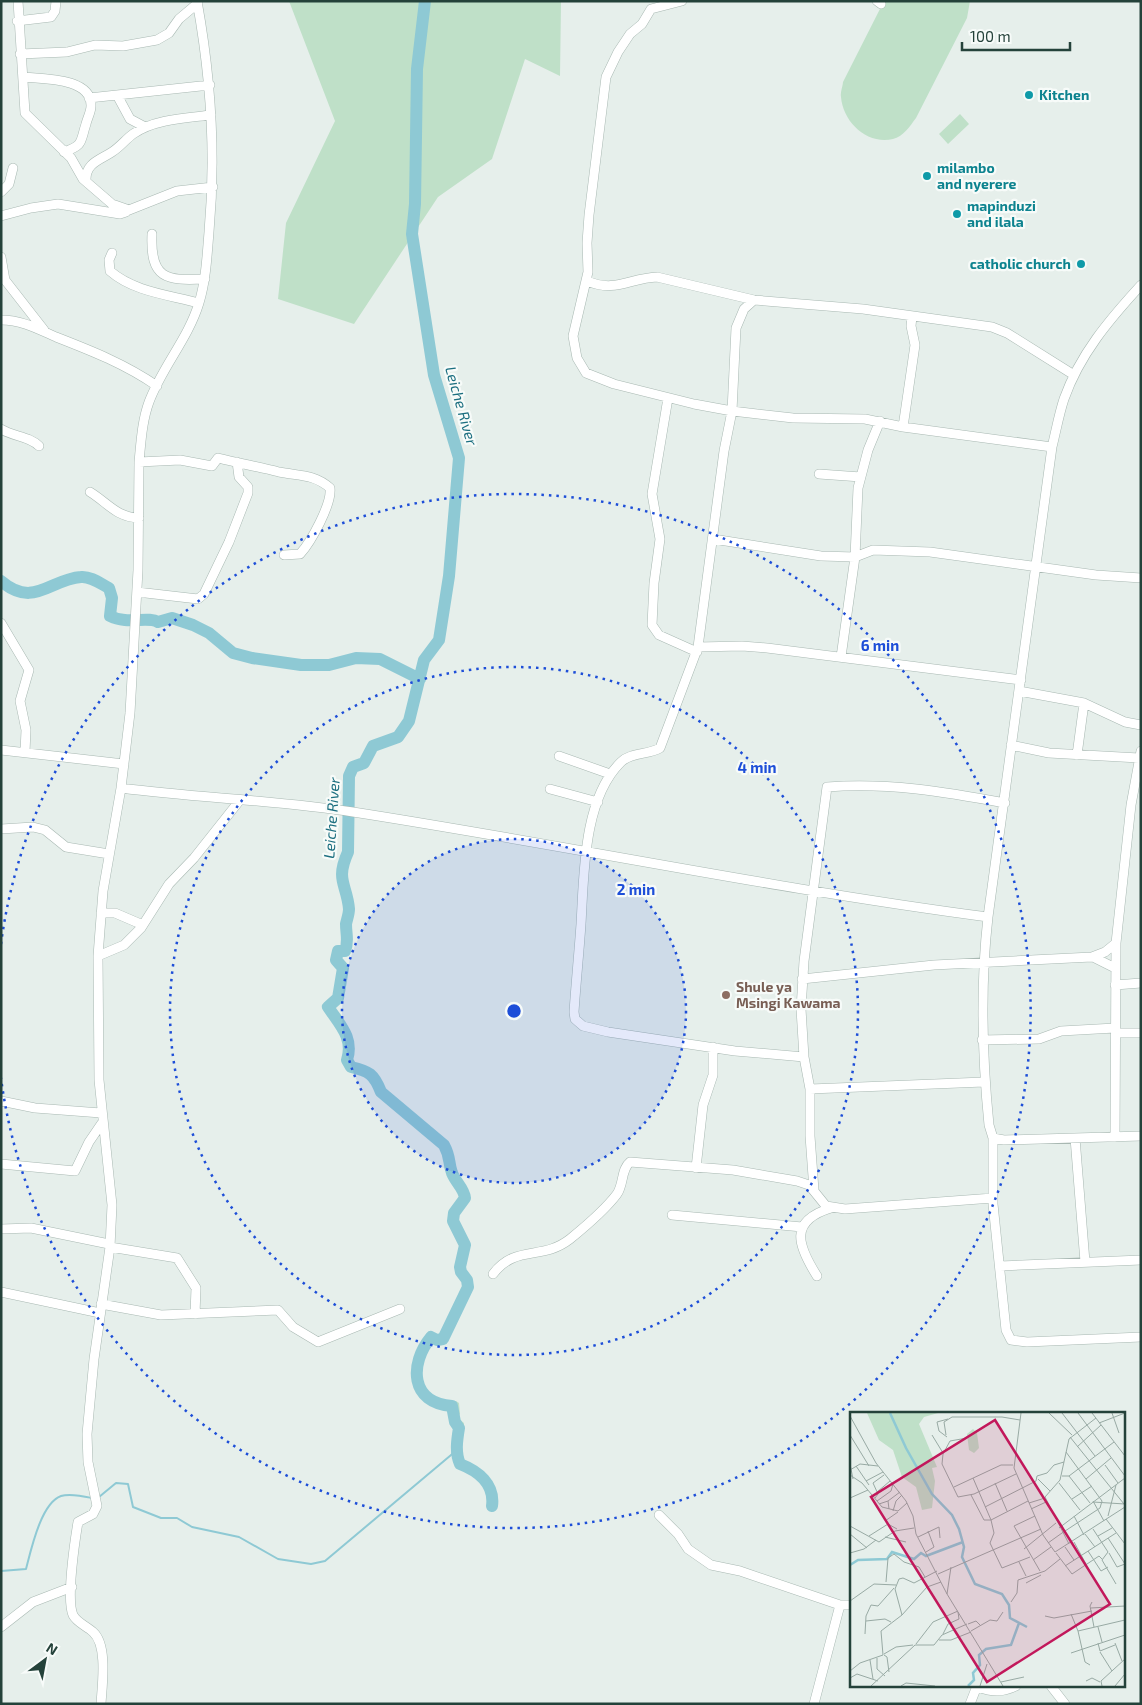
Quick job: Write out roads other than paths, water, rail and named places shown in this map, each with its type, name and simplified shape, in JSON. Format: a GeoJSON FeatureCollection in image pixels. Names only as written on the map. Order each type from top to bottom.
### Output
{"type":"FeatureCollection","features":[{"type":"Feature","properties":{"kind":"street"},"geometry":{"type":"LineString","coordinates":[[18,1],[25,113],[64,152],[86,181],[112,204],[129,210]]}},
{"type":"Feature","properties":{"kind":"street"},"geometry":{"type":"LineString","coordinates":[[18,21],[51,17],[55,12],[56,1]]}},
{"type":"Feature","properties":{"kind":"street"},"geometry":{"type":"LineString","coordinates":[[682,1],[676,4],[657,4],[651,9],[639,27],[630,34],[607,72],[589,214],[587,281],[573,336],[573,348],[581,366],[594,378],[668,398],[732,411],[793,418],[850,418],[880,421],[904,427],[1052,447]]}},
{"type":"Feature","properties":{"kind":"street"},"geometry":{"type":"LineString","coordinates":[[20,54],[67,52],[95,46],[123,46],[157,40],[169,33],[179,19],[197,2]]}},
{"type":"Feature","properties":{"kind":"street"},"geometry":{"type":"LineString","coordinates":[[100,1704],[103,1684],[100,1645],[93,1632],[82,1625],[73,1614],[72,1587],[78,1522],[93,1514],[97,1506],[88,1462],[87,1434],[100,1308],[109,1245],[111,1188],[101,1113],[97,1034],[98,956],[108,854],[124,764],[136,633],[139,462],[145,418],[157,386],[186,334],[199,303],[205,279],[213,187],[211,115],[210,85],[197,2]]}},
{"type":"Feature","properties":{"kind":"street"},"geometry":{"type":"LineString","coordinates":[[23,77],[64,80],[79,87],[89,98],[91,108],[82,142],[76,148],[64,152]]}},
{"type":"Feature","properties":{"kind":"street"},"geometry":{"type":"LineString","coordinates":[[89,98],[210,85]]}},
{"type":"Feature","properties":{"kind":"street"},"geometry":{"type":"LineString","coordinates":[[116,95],[130,119],[145,127]]}},
{"type":"Feature","properties":{"kind":"street"},"geometry":{"type":"LineString","coordinates":[[86,181],[86,173],[92,164],[112,152],[145,127],[184,118],[211,115]]}},
{"type":"Feature","properties":{"kind":"street"},"geometry":{"type":"LineString","coordinates":[[1,192],[8,184],[13,168]]}},
{"type":"Feature","properties":{"kind":"street"},"geometry":{"type":"LineString","coordinates":[[1,216],[48,205],[66,205],[120,214],[177,192],[213,187]]}},
{"type":"Feature","properties":{"kind":"street"},"geometry":{"type":"LineString","coordinates":[[152,234],[152,254],[158,271],[162,276],[174,280],[205,279]]}},
{"type":"Feature","properties":{"kind":"street"},"geometry":{"type":"LineString","coordinates":[[112,253],[109,260],[110,271],[116,277],[151,290],[199,303]]}},
{"type":"Feature","properties":{"kind":"street"},"geometry":{"type":"LineString","coordinates":[[1,257],[5,280],[46,333]]}},
{"type":"Feature","properties":{"kind":"street"},"geometry":{"type":"LineString","coordinates":[[587,281],[606,286],[620,286],[645,277],[657,276],[754,300],[862,309],[992,327],[1007,333],[1074,375]]}},
{"type":"Feature","properties":{"kind":"street"},"geometry":{"type":"LineString","coordinates":[[1141,285],[1109,320],[1089,348],[1074,375],[1064,400],[1052,447],[988,917],[983,962],[982,1040],[988,1125],[993,1138],[993,1198],[1006,1330],[1011,1340],[1017,1342],[1141,1337]]}},
{"type":"Feature","properties":{"kind":"street"},"geometry":{"type":"LineString","coordinates":[[754,300],[744,309],[736,328],[732,411],[724,451],[714,539],[697,650],[660,748],[652,753],[631,756],[623,760],[610,774],[598,802],[585,853],[575,1019],[583,1026],[608,1032],[713,1047],[804,1057]]}},
{"type":"Feature","properties":{"kind":"street"},"geometry":{"type":"LineString","coordinates":[[904,427],[915,345],[911,326],[912,316]]}},
{"type":"Feature","properties":{"kind":"street"},"geometry":{"type":"LineString","coordinates":[[1,320],[26,324],[115,360],[157,386]]}},
{"type":"Feature","properties":{"kind":"street"},"geometry":{"type":"LineString","coordinates":[[668,398],[652,494],[660,538],[654,584],[652,625],[659,635],[697,650],[742,646],[1021,680]]}},
{"type":"Feature","properties":{"kind":"street"},"geometry":{"type":"LineString","coordinates":[[841,657],[855,557],[861,476],[880,421]]}},
{"type":"Feature","properties":{"kind":"street"},"geometry":{"type":"LineString","coordinates":[[1,429],[16,437],[29,439],[39,446]]}},
{"type":"Feature","properties":{"kind":"street"},"geometry":{"type":"LineString","coordinates":[[139,462],[180,460],[209,466],[218,458],[310,476],[330,488],[330,500],[305,548],[300,554],[284,555]]}},
{"type":"Feature","properties":{"kind":"street"},"geometry":{"type":"LineString","coordinates":[[137,592],[198,599],[204,594],[229,542],[248,493],[248,487],[239,477],[237,462]]}},
{"type":"Feature","properties":{"kind":"street"},"geometry":{"type":"LineString","coordinates":[[819,474],[861,476]]}},
{"type":"Feature","properties":{"kind":"street"},"geometry":{"type":"LineString","coordinates":[[90,492],[120,515],[139,518]]}},
{"type":"Feature","properties":{"kind":"street"},"geometry":{"type":"LineString","coordinates":[[714,539],[821,556],[855,557],[873,550],[910,551],[1141,578]]}},
{"type":"Feature","properties":{"kind":"street"},"geometry":{"type":"LineString","coordinates":[[1,624],[29,670],[20,701],[26,730],[24,752]]}},
{"type":"Feature","properties":{"kind":"street"},"geometry":{"type":"LineString","coordinates":[[1020,691],[1084,703],[1119,720],[1141,725]]}},
{"type":"Feature","properties":{"kind":"street"},"geometry":{"type":"LineString","coordinates":[[1077,755],[1084,703]]}},
{"type":"Feature","properties":{"kind":"street"},"geometry":{"type":"LineString","coordinates":[[1011,745],[1077,755],[1140,754],[1131,805],[1116,943],[1115,1136]]}},
{"type":"Feature","properties":{"kind":"street"},"geometry":{"type":"LineString","coordinates":[[1,750],[124,764]]}},
{"type":"Feature","properties":{"kind":"street"},"geometry":{"type":"LineString","coordinates":[[559,756],[610,774]]}},
{"type":"Feature","properties":{"kind":"street"},"geometry":{"type":"LineString","coordinates":[[814,1190],[810,1136],[810,1089],[804,1057],[801,1009],[802,979],[827,787],[851,785],[911,787],[1005,803]]}},
{"type":"Feature","properties":{"kind":"street"},"geometry":{"type":"LineString","coordinates":[[121,788],[355,812],[515,838],[585,853],[657,863],[814,891],[988,917]]}},
{"type":"Feature","properties":{"kind":"street"},"geometry":{"type":"LineString","coordinates":[[550,789],[598,802]]}},
{"type":"Feature","properties":{"kind":"street"},"geometry":{"type":"LineString","coordinates":[[98,956],[124,945],[143,925],[169,884],[194,858],[240,800]]}},
{"type":"Feature","properties":{"kind":"street"},"geometry":{"type":"LineString","coordinates":[[1,828],[33,827],[45,830],[66,847],[108,854]]}},
{"type":"Feature","properties":{"kind":"street"},"geometry":{"type":"LineString","coordinates":[[101,913],[114,913],[143,925]]}},
{"type":"Feature","properties":{"kind":"street"},"geometry":{"type":"LineString","coordinates":[[802,979],[910,967],[1092,957],[1105,952],[1116,943]]}},
{"type":"Feature","properties":{"kind":"street"},"geometry":{"type":"LineString","coordinates":[[1092,957],[1115,968]]}},
{"type":"Feature","properties":{"kind":"street"},"geometry":{"type":"LineString","coordinates":[[1115,985],[1141,983]]}},
{"type":"Feature","properties":{"kind":"street"},"geometry":{"type":"LineString","coordinates":[[982,1040],[1039,1039],[1061,1031],[1141,1033]]}},
{"type":"Feature","properties":{"kind":"street"},"geometry":{"type":"LineString","coordinates":[[696,1168],[703,1104],[713,1075],[713,1047]]}},
{"type":"Feature","properties":{"kind":"street"},"geometry":{"type":"LineString","coordinates":[[810,1089],[984,1082]]}},
{"type":"Feature","properties":{"kind":"street"},"geometry":{"type":"LineString","coordinates":[[1,1102],[35,1108],[101,1113]]}},
{"type":"Feature","properties":{"kind":"street"},"geometry":{"type":"LineString","coordinates":[[1,1164],[75,1171],[89,1142],[102,1123]]}},
{"type":"Feature","properties":{"kind":"street"},"geometry":{"type":"LineString","coordinates":[[993,1138],[1004,1140],[1141,1136]]}},
{"type":"Feature","properties":{"kind":"street"},"geometry":{"type":"LineString","coordinates":[[1075,1138],[1084,1262]]}},
{"type":"Feature","properties":{"kind":"street"},"geometry":{"type":"LineString","coordinates":[[493,1274],[508,1258],[527,1253],[540,1253],[568,1240],[616,1195],[626,1166],[630,1162],[733,1170],[797,1181],[808,1185],[814,1190],[821,1202],[830,1208],[845,1210],[993,1198]]}},
{"type":"Feature","properties":{"kind":"street"},"geometry":{"type":"LineString","coordinates":[[817,1276],[800,1244],[799,1236],[802,1226],[812,1216],[830,1208]]}},
{"type":"Feature","properties":{"kind":"street"},"geometry":{"type":"LineString","coordinates":[[672,1216],[802,1226]]}},
{"type":"Feature","properties":{"kind":"street"},"geometry":{"type":"LineString","coordinates":[[1,1229],[31,1228],[177,1258],[196,1288],[195,1314]]}},
{"type":"Feature","properties":{"kind":"street"},"geometry":{"type":"LineString","coordinates":[[1000,1266],[1141,1260]]}},
{"type":"Feature","properties":{"kind":"street"},"geometry":{"type":"LineString","coordinates":[[1,1292],[100,1308],[161,1315],[278,1310],[292,1327],[318,1342],[400,1309]]}},
{"type":"Feature","properties":{"kind":"street"},"geometry":{"type":"LineString","coordinates":[[660,1516],[678,1534],[688,1549],[710,1565],[740,1571],[840,1605],[850,1605]]}},
{"type":"Feature","properties":{"kind":"street"},"geometry":{"type":"LineString","coordinates":[[1,1627],[32,1602],[72,1587]]}},
{"type":"Feature","properties":{"kind":"street"},"geometry":{"type":"LineString","coordinates":[[814,1704],[840,1605]]}},
{"type":"Feature","properties":{"kind":"street"},"geometry":{"type":"LineString","coordinates":[[970,1704],[977,1688]]}},
{"type":"Feature","properties":{"kind":"street"},"geometry":{"type":"LineString","coordinates":[[981,1688],[997,1692],[1010,1688]]}},
{"type":"Feature","properties":{"kind":"street"},"geometry":{"type":"LineString","coordinates":[[1053,1688],[1066,1704]]}},
{"type":"Feature","properties":{"kind":"waterway","name":"Leiche River"},"geometry":{"type":"LineString","coordinates":[[425,1],[417,69],[415,204],[412,234],[434,375],[459,458],[449,576],[439,640],[424,660],[409,721],[398,737],[373,746],[364,763],[353,767],[349,776],[348,852],[342,870],[349,909],[346,924],[347,944],[345,951],[338,951],[336,960],[343,968],[338,998],[328,1007],[345,1032],[349,1045],[347,1060],[351,1067],[370,1074],[381,1092],[444,1145],[448,1153],[452,1173],[464,1194],[465,1198],[454,1213],[453,1221],[465,1245],[460,1267],[467,1280],[468,1287],[443,1339],[437,1340],[431,1337],[424,1348],[419,1359],[417,1380],[421,1390],[428,1398],[438,1403],[452,1406],[455,1422],[459,1428],[457,1442],[458,1460],[460,1464],[473,1470],[484,1479],[491,1491],[492,1506]]}},
{"type":"Feature","properties":{"kind":"waterway"},"geometry":{"type":"LineString","coordinates":[[1,581],[13,589],[33,593],[70,579],[88,578],[109,588],[112,598],[110,616],[117,619],[154,620],[158,622],[172,618],[209,633],[233,653],[252,658],[301,665],[329,665],[356,658],[380,659],[420,679]]}},
{"type":"Feature","properties":{"kind":"waterway"},"geometry":{"type":"LineString","coordinates":[[99,1497],[116,1483],[128,1484],[133,1507],[161,1518],[177,1518],[192,1527],[239,1537],[278,1559],[311,1564],[325,1561],[457,1450]]}},
{"type":"Feature","properties":{"kind":"waterway"},"geometry":{"type":"LineString","coordinates":[[1,1571],[26,1569],[42,1517],[54,1500],[68,1495],[92,1498]]}},
{"type":"Feature","properties":{"kind":"place","name":"Kitchen"},"geometry":{"type":"Point","coordinates":[1029,95]}},
{"type":"Feature","properties":{"kind":"place","name":"milambo and nyerere"},"geometry":{"type":"Point","coordinates":[927,176]}},
{"type":"Feature","properties":{"kind":"place","name":"mapinduzi and ilala"},"geometry":{"type":"Point","coordinates":[957,214]}},
{"type":"Feature","properties":{"kind":"place","name":"catholic church"},"geometry":{"type":"Point","coordinates":[1081,264]}},
{"type":"Feature","properties":{"kind":"place","name":"Shule ya Msingi Kawama"},"geometry":{"type":"Point","coordinates":[726,995]}}]}
